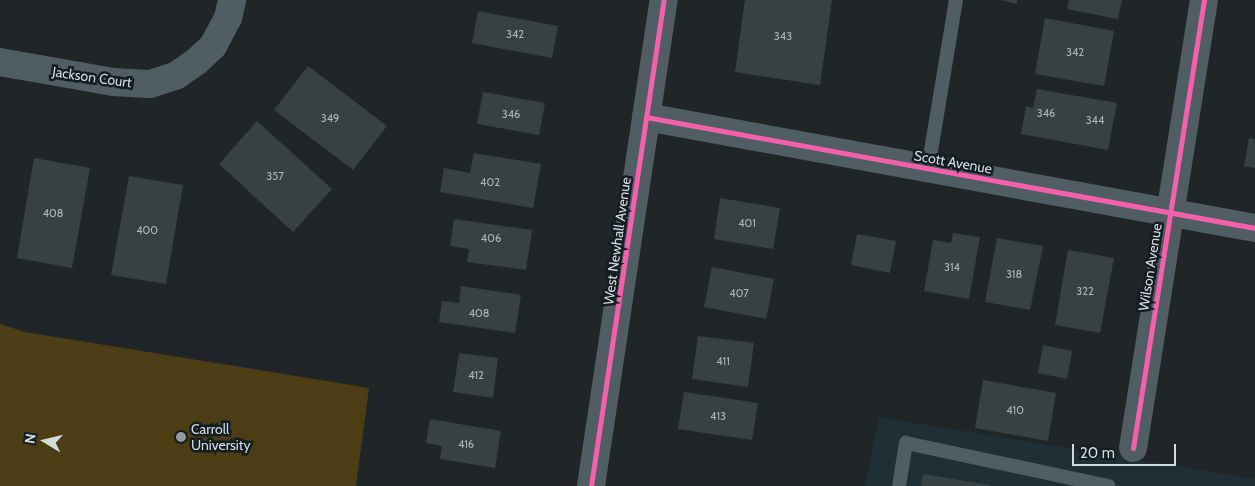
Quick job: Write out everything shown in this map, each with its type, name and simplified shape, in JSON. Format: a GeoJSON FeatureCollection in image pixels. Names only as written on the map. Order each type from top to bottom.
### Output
{"type":"FeatureCollection","features":[{"type":"Feature","properties":{"kind":"street","name":"Jackson Court"},"geometry":{"type":"LineString","coordinates":[[0,62],[113,82],[150,84],[178,75],[208,51],[228,18],[232,0]]}},
{"type":"Feature","properties":{"kind":"street","name":"West Newhall Avenue"},"geometry":{"type":"LineString","coordinates":[[592,486],[664,0]]}},
{"type":"Feature","properties":{"kind":"street","name":"Wilson Avenue"},"geometry":{"type":"LineString","coordinates":[[1133,448],[1204,0]]}},
{"type":"Feature","properties":{"kind":"street","name":"Scott Avenue"},"geometry":{"type":"LineString","coordinates":[[646,117],[1255,228]]}},
{"type":"Feature","properties":{"kind":"lane"},"geometry":{"type":"LineString","coordinates":[[928,169],[956,0]]}},
{"type":"Feature","properties":{"kind":"lane"},"geometry":{"type":"LineString","coordinates":[[899,486],[906,443],[1108,486]]}},
{"type":"Feature","properties":{"kind":"shaded area","name":"Carroll University"},"geometry":{"type":"Polygon","coordinates":[[[0,324],[25,332],[369,388],[356,486],[0,486],[0,324]]]}},
{"type":"Feature","properties":{"kind":"shaded area"},"geometry":{"type":"Polygon","coordinates":[[[879,417],[1255,479],[1255,486],[865,486],[879,417]]]}},
{"type":"Feature","properties":{"kind":"building"},"geometry":{"type":"Polygon","coordinates":[[[745,0],[832,0],[820,85],[735,72],[745,0]]]}},
{"type":"Feature","properties":{"kind":"building"},"geometry":{"type":"Polygon","coordinates":[[[1000,0],[1017,0],[1017,4],[1000,0]]]}},
{"type":"Feature","properties":{"kind":"building"},"geometry":{"type":"Polygon","coordinates":[[[1069,0],[1122,0],[1118,19],[1067,9],[1069,0]]]}},
{"type":"Feature","properties":{"kind":"building"},"geometry":{"type":"Polygon","coordinates":[[[478,11],[558,26],[552,58],[472,43],[478,11]]]}},
{"type":"Feature","properties":{"kind":"building"},"geometry":{"type":"Polygon","coordinates":[[[1045,18],[1114,31],[1104,86],[1035,74],[1045,18]]]}},
{"type":"Feature","properties":{"kind":"building"},"geometry":{"type":"Polygon","coordinates":[[[308,66],[387,126],[353,170],[274,110],[308,66]]]}},
{"type":"Feature","properties":{"kind":"building"},"geometry":{"type":"Polygon","coordinates":[[[1037,89],[1117,103],[1108,150],[1021,134],[1026,106],[1033,108],[1037,89]]]}},
{"type":"Feature","properties":{"kind":"building"},"geometry":{"type":"Polygon","coordinates":[[[483,92],[545,103],[539,135],[477,124],[483,92]]]}},
{"type":"Feature","properties":{"kind":"building"},"geometry":{"type":"Polygon","coordinates":[[[257,121],[332,189],[293,232],[219,164],[257,121]]]}},
{"type":"Feature","properties":{"kind":"building"},"geometry":{"type":"Polygon","coordinates":[[[1249,138],[1255,139],[1255,168],[1244,166],[1249,138]]]}},
{"type":"Feature","properties":{"kind":"building"},"geometry":{"type":"Polygon","coordinates":[[[474,153],[541,164],[533,208],[440,192],[444,168],[470,173],[474,153]]]}},
{"type":"Feature","properties":{"kind":"building"},"geometry":{"type":"Polygon","coordinates":[[[34,158],[90,168],[72,268],[17,258],[34,158]]]}},
{"type":"Feature","properties":{"kind":"building"},"geometry":{"type":"Polygon","coordinates":[[[129,176],[183,185],[166,284],[111,275],[129,176]]]}},
{"type":"Feature","properties":{"kind":"building"},"geometry":{"type":"Polygon","coordinates":[[[720,198],[780,208],[773,249],[714,239],[720,198]]]}},
{"type":"Feature","properties":{"kind":"building"},"geometry":{"type":"Polygon","coordinates":[[[454,219],[532,230],[526,270],[467,262],[469,249],[450,246],[454,219]]]}},
{"type":"Feature","properties":{"kind":"building"},"geometry":{"type":"Polygon","coordinates":[[[953,233],[980,237],[969,299],[924,291],[933,240],[951,243],[953,233]]]}},
{"type":"Feature","properties":{"kind":"building"},"geometry":{"type":"Polygon","coordinates":[[[857,234],[896,241],[890,273],[851,265],[857,234]]]}},
{"type":"Feature","properties":{"kind":"building"},"geometry":{"type":"Polygon","coordinates":[[[997,238],[1043,246],[1030,310],[985,302],[997,238]]]}},
{"type":"Feature","properties":{"kind":"building"},"geometry":{"type":"Polygon","coordinates":[[[1068,250],[1114,258],[1100,333],[1055,325],[1068,250]]]}},
{"type":"Feature","properties":{"kind":"building"},"geometry":{"type":"Polygon","coordinates":[[[712,267],[774,279],[766,319],[704,307],[712,267]]]}},
{"type":"Feature","properties":{"kind":"building"},"geometry":{"type":"Polygon","coordinates":[[[461,286],[521,295],[515,333],[439,322],[442,301],[459,303],[461,286]]]}},
{"type":"Feature","properties":{"kind":"building"},"geometry":{"type":"Polygon","coordinates":[[[698,336],[754,343],[748,387],[692,379],[698,336]]]}},
{"type":"Feature","properties":{"kind":"building"},"geometry":{"type":"Polygon","coordinates":[[[1043,345],[1072,351],[1067,379],[1038,373],[1043,345]]]}},
{"type":"Feature","properties":{"kind":"building"},"geometry":{"type":"Polygon","coordinates":[[[459,353],[498,358],[493,398],[453,392],[459,353]]]}},
{"type":"Feature","properties":{"kind":"building"},"geometry":{"type":"Polygon","coordinates":[[[983,380],[1056,393],[1048,441],[975,428],[983,380]]]}},
{"type":"Feature","properties":{"kind":"building"},"geometry":{"type":"Polygon","coordinates":[[[684,392],[758,403],[752,440],[678,429],[684,392]]]}},
{"type":"Feature","properties":{"kind":"building"},"geometry":{"type":"Polygon","coordinates":[[[430,419],[501,431],[495,468],[440,459],[442,446],[426,443],[430,419]]]}},
{"type":"Feature","properties":{"kind":"building"},"geometry":{"type":"Polygon","coordinates":[[[923,474],[990,485],[990,486],[921,486],[923,474]]]}},
{"type":"Feature","properties":{"kind":"cycle path"},"geometry":{"type":"LineString","coordinates":[[591,486],[664,0]]}},
{"type":"Feature","properties":{"kind":"cycle path"},"geometry":{"type":"LineString","coordinates":[[1133,448],[1204,0]]}},
{"type":"Feature","properties":{"kind":"cycle path"},"geometry":{"type":"LineString","coordinates":[[646,117],[1255,228]]}},
{"type":"Feature","properties":{"kind":"place","name":"Carroll University"},"geometry":{"type":"Point","coordinates":[181,437]}}]}
